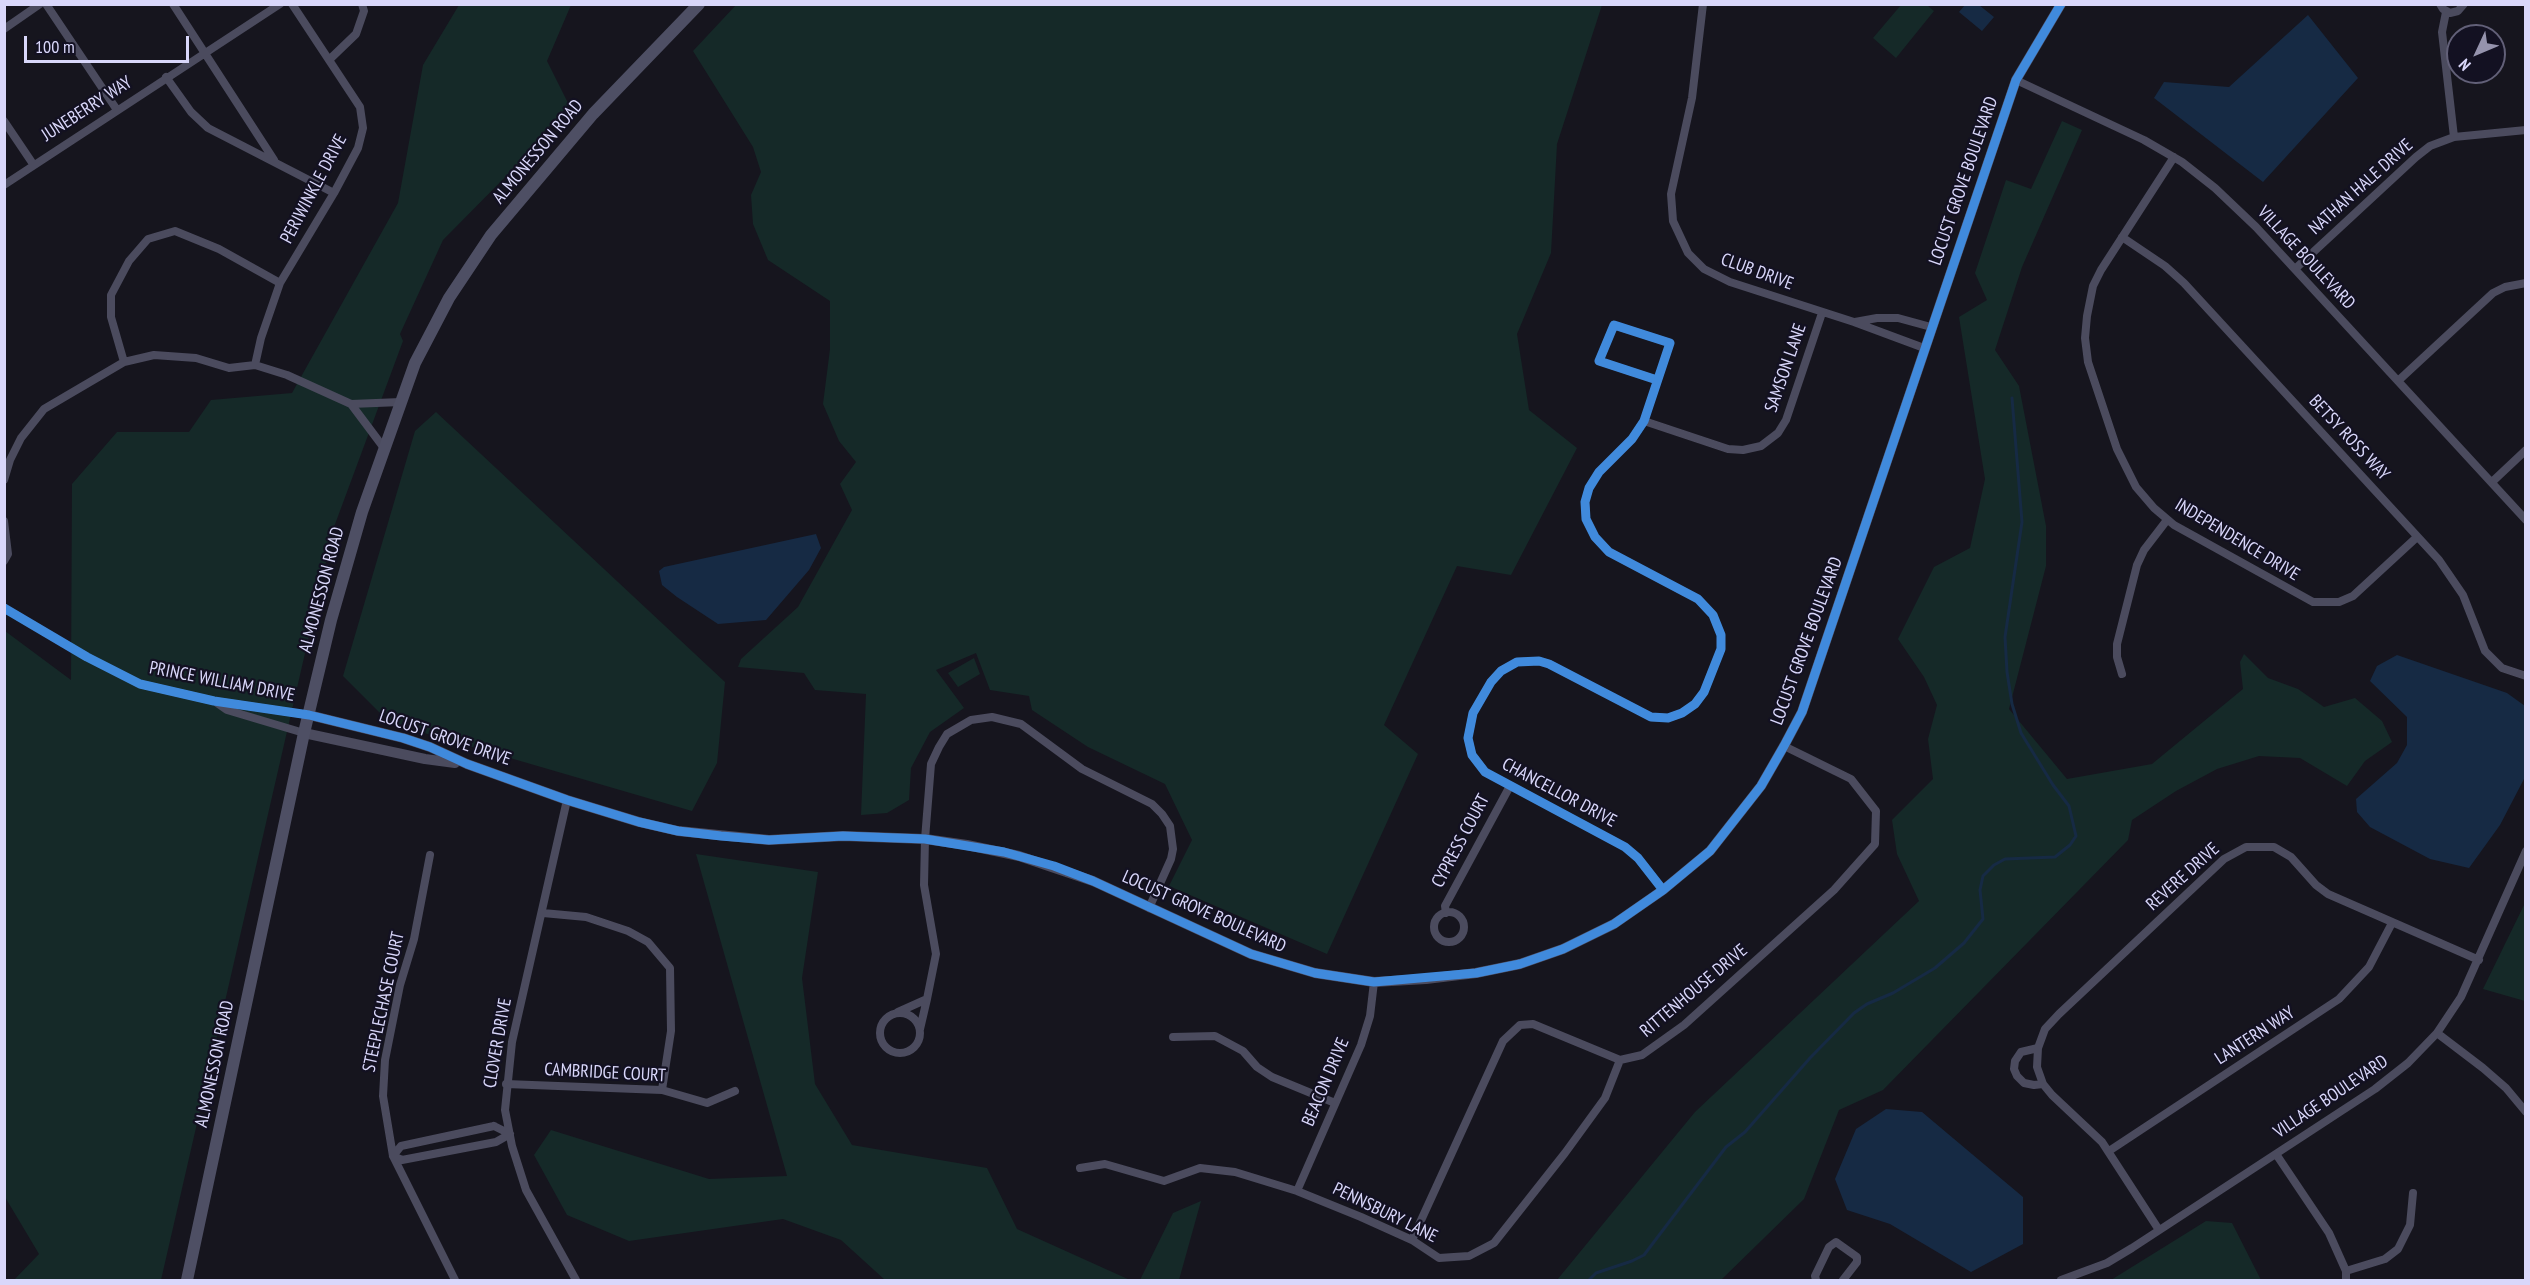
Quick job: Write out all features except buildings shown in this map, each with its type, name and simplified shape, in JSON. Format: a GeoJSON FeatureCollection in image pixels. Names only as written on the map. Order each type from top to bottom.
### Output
{"type":"FeatureCollection","features":[{"type":"Feature","properties":{"kind":"main road","name":"ALMONESSON ROAD"},"geometry":{"type":"LineString","coordinates":[[187,1281],[304,733],[331,620],[362,512],[401,402],[432,327],[465,272],[491,235],[593,114],[699,4]]}},
{"type":"Feature","properties":{"kind":"street"},"geometry":{"type":"LineString","coordinates":[[4,29],[40,4]]}},
{"type":"Feature","properties":{"kind":"street"},"geometry":{"type":"LineString","coordinates":[[46,4],[117,110]]}},
{"type":"Feature","properties":{"kind":"street"},"geometry":{"type":"LineString","coordinates":[[173,4],[274,161]]}},
{"type":"Feature","properties":{"kind":"street","name":"JUNEBERRY WAY"},"geometry":{"type":"LineString","coordinates":[[4,184],[280,4]]}},
{"type":"Feature","properties":{"kind":"street","name":"PERIWINKLE DRIVE"},"geometry":{"type":"LineString","coordinates":[[255,365],[261,338],[280,283],[358,148],[363,128],[360,107],[292,4]]}},
{"type":"Feature","properties":{"kind":"street"},"geometry":{"type":"LineString","coordinates":[[330,59],[356,34],[364,10],[362,4]]}},
{"type":"Feature","properties":{"kind":"street","name":"CLUB DRIVE"},"geometry":{"type":"LineString","coordinates":[[1703,4],[1692,98],[1671,194],[1671,213],[1678,235],[1691,257],[1714,275],[1924,348]]}},
{"type":"Feature","properties":{"kind":"street","name":"LOCUST GROVE BOULEVARD"},"geometry":{"type":"LineString","coordinates":[[567,800],[639,822],[700,834],[769,840],[843,836],[925,839],[983,848],[1054,866],[1232,946],[1279,963],[1315,973],[1374,982],[1476,973],[1520,964],[1563,950],[1614,924],[1663,890],[1717,843],[1761,786],[1802,712],[2016,80],[2061,4]]}},
{"type":"Feature","properties":{"kind":"street"},"geometry":{"type":"LineString","coordinates":[[2454,137],[2442,32],[2443,8],[2458,11],[2464,4]]}},
{"type":"Feature","properties":{"kind":"street"},"geometry":{"type":"LineString","coordinates":[[166,77],[191,112],[208,128],[334,192]]}},
{"type":"Feature","properties":{"kind":"street","name":"VILLAGE BOULEVARD"},"geometry":{"type":"LineString","coordinates":[[2016,80],[2128,132],[2174,157],[2231,203],[2295,269],[2526,520]]}},
{"type":"Feature","properties":{"kind":"street"},"geometry":{"type":"LineString","coordinates":[[4,121],[33,164]]}},
{"type":"Feature","properties":{"kind":"street","name":"NATHAN HALE DRIVE"},"geometry":{"type":"LineString","coordinates":[[2295,269],[2416,157],[2436,143],[2454,137],[2526,130]]}},
{"type":"Feature","properties":{"kind":"street","name":"INDEPENDENCE DRIVE"},"geometry":{"type":"LineString","coordinates":[[2174,157],[2101,270],[2091,293],[2085,329],[2086,355],[2121,460],[2140,492],[2167,520],[2300,596],[2320,603],[2339,602],[2353,596],[2417,537]]}},
{"type":"Feature","properties":{"kind":"street"},"geometry":{"type":"LineString","coordinates":[[124,362],[111,317],[111,295],[129,261],[148,239],[175,231],[219,249],[280,283]]}},
{"type":"Feature","properties":{"kind":"street","name":"BETSY ROSS WAY"},"geometry":{"type":"LineString","coordinates":[[2122,237],[2184,283],[2444,565],[2466,601],[2480,643],[2487,655],[2507,670],[2526,676]]}},
{"type":"Feature","properties":{"kind":"street"},"geometry":{"type":"LineString","coordinates":[[2398,381],[2489,296],[2502,288],[2526,283]]}},
{"type":"Feature","properties":{"kind":"street","name":"SAMSON LANE"},"geometry":{"type":"LineString","coordinates":[[1644,421],[1728,449],[1743,450],[1761,446],[1778,433],[1786,420],[1822,313]]}},
{"type":"Feature","properties":{"kind":"street"},"geometry":{"type":"LineString","coordinates":[[1854,322],[1877,318],[1898,318],[1931,327]]}},
{"type":"Feature","properties":{"kind":"street","name":"CHANCELLOR DRIVE"},"geometry":{"type":"LineString","coordinates":[[1657,380],[1599,361],[1614,325],[1670,343],[1644,421],[1632,439],[1599,472],[1589,488],[1585,502],[1587,523],[1595,537],[1609,552],[1698,599],[1709,609],[1718,623],[1722,639],[1717,663],[1704,692],[1695,704],[1682,713],[1659,718],[1638,712],[1550,664],[1516,662],[1491,682],[1471,720],[1468,738],[1473,755],[1481,767],[1510,786],[1625,847],[1638,858],[1663,890]]}},
{"type":"Feature","properties":{"kind":"street"},"geometry":{"type":"LineString","coordinates":[[4,480],[10,460],[21,438],[44,409],[124,362],[154,355],[196,358],[229,368],[255,365],[287,375],[351,404],[401,402]]}},
{"type":"Feature","properties":{"kind":"street"},"geometry":{"type":"LineString","coordinates":[[351,404],[384,448]]}},
{"type":"Feature","properties":{"kind":"street"},"geometry":{"type":"LineString","coordinates":[[2492,482],[2526,450]]}},
{"type":"Feature","properties":{"kind":"street"},"geometry":{"type":"LineString","coordinates":[[2122,675],[2117,657],[2117,644],[2137,565],[2144,550],[2167,520]]}},
{"type":"Feature","properties":{"kind":"street"},"geometry":{"type":"LineString","coordinates":[[4,521],[8,554],[4,561]]}},
{"type":"Feature","properties":{"kind":"street","name":"PRINCE WILLIAM DRIVE"},"geometry":{"type":"LineString","coordinates":[[4,608],[121,676],[140,684],[214,701],[309,715]]}},
{"type":"Feature","properties":{"kind":"street","name":"PRINCE WILLIAM DRIVE"},"geometry":{"type":"LineString","coordinates":[[214,701],[227,710],[304,733]]}},
{"type":"Feature","properties":{"kind":"street","name":"LOCUST GROVE DRIVE"},"geometry":{"type":"LineString","coordinates":[[309,715],[403,738],[567,800]]}},
{"type":"Feature","properties":{"kind":"street"},"geometry":{"type":"LineString","coordinates":[[927,999],[885,1019],[879,1031],[887,1048],[899,1053],[906,1052],[916,1044],[920,1033],[927,999],[936,954],[924,885],[931,764],[947,734],[962,724],[981,718],[1002,718],[1030,729],[1082,770],[1152,804],[1170,826],[1173,849],[1171,860],[1149,908]]}},
{"type":"Feature","properties":{"kind":"street","name":"LOCUST GROVE DRIVE"},"geometry":{"type":"LineString","coordinates":[[304,733],[425,759],[467,764]]}},
{"type":"Feature","properties":{"kind":"street","name":"RITTENHOUSE DRIVE"},"geometry":{"type":"LineString","coordinates":[[1620,1060],[1642,1055],[1684,1025],[1834,890],[1875,844],[1876,811],[1851,779],[1784,746]]}},
{"type":"Feature","properties":{"kind":"street","name":"CYPRESS COURT"},"geometry":{"type":"LineString","coordinates":[[1446,913],[1445,906],[1510,786]]}},
{"type":"Feature","properties":{"kind":"street","name":"CLOVER DRIVE"},"geometry":{"type":"LineString","coordinates":[[567,800],[512,1042],[505,1110],[526,1190],[576,1281]]}},
{"type":"Feature","properties":{"kind":"street","name":"REVERE DRIVE"},"geometry":{"type":"LineString","coordinates":[[2038,1048],[2045,1029],[2059,1014],[2220,863],[2242,848],[2265,846],[2280,849],[2296,862],[2323,891],[2479,960]]}},
{"type":"Feature","properties":{"kind":"street","name":"VILLAGE BOULEVARD"},"geometry":{"type":"LineString","coordinates":[[2061,1281],[2107,1263],[2401,1070],[2437,1033],[2461,998],[2526,851]]}},
{"type":"Feature","properties":{"kind":"street","name":"STEEPLECHASE COURT"},"geometry":{"type":"LineString","coordinates":[[430,855],[414,939],[400,985],[385,1060],[383,1096],[393,1156],[455,1281]]}},
{"type":"Feature","properties":{"kind":"street"},"geometry":{"type":"LineString","coordinates":[[543,913],[586,917],[628,931],[648,942],[670,968],[671,1031],[662,1090]]}},
{"type":"Feature","properties":{"kind":"street","name":"LANTERN WAY"},"geometry":{"type":"LineString","coordinates":[[2109,1151],[2339,999],[2369,967],[2392,923]]}},
{"type":"Feature","properties":{"kind":"street","name":"BEACON DRIVE"},"geometry":{"type":"LineString","coordinates":[[1297,1191],[1361,1045],[1370,1016],[1374,982]]}},
{"type":"Feature","properties":{"kind":"street"},"geometry":{"type":"LineString","coordinates":[[897,1013],[909,1015],[915,1019],[920,1033]]}},
{"type":"Feature","properties":{"kind":"street"},"geometry":{"type":"LineString","coordinates":[[1412,1240],[1503,1041],[1520,1024],[1533,1024],[1620,1060]]}},
{"type":"Feature","properties":{"kind":"street"},"geometry":{"type":"LineString","coordinates":[[2437,1033],[2506,1088],[2526,1112]]}},
{"type":"Feature","properties":{"kind":"street"},"geometry":{"type":"LineString","coordinates":[[1173,1037],[1215,1036],[1243,1051],[1257,1067],[1272,1077],[1335,1103]]}},
{"type":"Feature","properties":{"kind":"street"},"geometry":{"type":"LineString","coordinates":[[2043,1084],[2024,1083],[2017,1076],[2014,1069],[2015,1061],[2021,1052],[2038,1048],[2037,1067],[2043,1084],[2089,1128],[2109,1151],[2159,1230]]}},
{"type":"Feature","properties":{"kind":"street","name":"PENNSBURY LANE"},"geometry":{"type":"LineString","coordinates":[[1080,1168],[1105,1164],[1164,1181],[1200,1168],[1235,1172],[1297,1191],[1412,1240],[1439,1258],[1469,1256],[1494,1243],[1565,1153],[1605,1098],[1620,1060]]}},
{"type":"Feature","properties":{"kind":"street","name":"CAMBRIDGE COURT"},"geometry":{"type":"LineString","coordinates":[[506,1084],[662,1090],[707,1103],[735,1091]]}},
{"type":"Feature","properties":{"kind":"street"},"geometry":{"type":"LineString","coordinates":[[494,1126],[510,1134],[496,1142],[402,1160],[393,1156],[401,1146],[494,1126]]}},
{"type":"Feature","properties":{"kind":"street"},"geometry":{"type":"LineString","coordinates":[[2276,1154],[2329,1233],[2346,1276],[2385,1259],[2398,1249],[2410,1225],[2413,1193]]}},
{"type":"Feature","properties":{"kind":"street"},"geometry":{"type":"LineString","coordinates":[[1816,1281],[1815,1276],[1829,1247],[1836,1242],[1857,1257],[1857,1262],[1843,1281]]}},
{"type":"Feature","properties":{"kind":"green space"},"geometry":{"type":"Polygon","coordinates":[[[459,5],[571,5],[547,61],[569,105],[524,158],[443,240],[400,334],[403,341],[334,527],[161,1280],[14,1280],[39,1254],[5,1197],[5,631],[71,680],[72,484],[117,432],[189,432],[211,400],[292,393],[398,203],[423,65],[459,5]]]}},
{"type":"Feature","properties":{"kind":"green space"},"geometry":{"type":"Polygon","coordinates":[[[736,5],[1602,5],[1557,144],[1551,253],[1517,334],[1529,410],[1577,448],[1511,575],[1457,566],[1384,725],[1418,754],[1327,954],[1169,886],[1192,840],[1165,784],[1088,747],[1032,710],[1029,696],[990,690],[976,653],[936,670],[964,708],[930,732],[911,768],[909,800],[887,813],[861,815],[866,694],[815,690],[804,673],[738,667],[741,659],[798,607],[852,510],[840,484],[856,462],[839,441],[823,404],[830,349],[830,301],[768,260],[753,224],[751,195],[761,172],[753,147],[693,51],[736,5]]]}},
{"type":"Feature","properties":{"kind":"green space"},"geometry":{"type":"Polygon","coordinates":[[[1901,5],[1927,5],[1934,11],[1896,58],[1873,38],[1901,5]]]}},
{"type":"Feature","properties":{"kind":"green space"},"geometry":{"type":"Polygon","coordinates":[[[2062,121],[2082,130],[2022,267],[1995,350],[2019,386],[2046,526],[2046,566],[2009,709],[2067,779],[2152,764],[2243,689],[2240,662],[2244,654],[2268,678],[2298,689],[2324,707],[2355,698],[2382,721],[2392,742],[2365,761],[2347,786],[2300,758],[2259,756],[2217,769],[2176,791],[2132,820],[2128,840],[1883,1090],[1839,1110],[1804,1199],[1721,1280],[1557,1280],[1695,1112],[1919,901],[1897,854],[1892,820],[1933,779],[1928,739],[1937,705],[1924,677],[1898,639],[1934,567],[1970,548],[1985,479],[1959,317],[1987,300],[1975,273],[2006,180],[2031,189],[2062,121]]]}},
{"type":"Feature","properties":{"kind":"green space"},"geometry":{"type":"Polygon","coordinates":[[[436,412],[725,682],[717,763],[692,811],[390,723],[343,676],[415,431],[436,412]]]}},
{"type":"Feature","properties":{"kind":"green space"},"geometry":{"type":"Polygon","coordinates":[[[974,658],[980,674],[958,687],[948,673],[974,658]]]}},
{"type":"Feature","properties":{"kind":"green space"},"geometry":{"type":"Polygon","coordinates":[[[696,854],[818,872],[802,978],[815,1084],[852,1145],[987,1168],[1017,1229],[1130,1280],[885,1280],[841,1240],[783,1219],[629,1241],[567,1215],[534,1155],[551,1130],[709,1179],[787,1176],[696,854]]]}},
{"type":"Feature","properties":{"kind":"green space"},"geometry":{"type":"Polygon","coordinates":[[[2525,903],[2525,1001],[2483,989],[2525,903]]]}},
{"type":"Feature","properties":{"kind":"green space"},"geometry":{"type":"Polygon","coordinates":[[[1201,1201],[1179,1280],[1140,1280],[1173,1213],[1201,1201]]]}},
{"type":"Feature","properties":{"kind":"green space"},"geometry":{"type":"Polygon","coordinates":[[[2206,1221],[2232,1223],[2261,1280],[2111,1280],[2206,1221]]]}},
{"type":"Feature","properties":{"kind":"water"},"geometry":{"type":"Polygon","coordinates":[[[1965,5],[1979,5],[1994,17],[1982,31],[1959,12],[1965,5]]]}},
{"type":"Feature","properties":{"kind":"water"},"geometry":{"type":"Polygon","coordinates":[[[2308,15],[2358,78],[2263,182],[2154,98],[2164,82],[2229,87],[2308,15]]]}},
{"type":"Feature","properties":{"kind":"water"},"geometry":{"type":"Polygon","coordinates":[[[816,534],[821,548],[809,570],[766,620],[718,624],[662,585],[659,571],[664,567],[816,534]]]}},
{"type":"Feature","properties":{"kind":"water"},"geometry":{"type":"Polygon","coordinates":[[[2397,655],[2507,693],[2525,706],[2524,779],[2500,825],[2469,868],[2430,859],[2370,827],[2357,812],[2356,799],[2397,763],[2407,745],[2407,717],[2370,681],[2377,666],[2397,655]]]}},
{"type":"Feature","properties":{"kind":"water"},"geometry":{"type":"Polygon","coordinates":[[[1886,1109],[1922,1112],[2023,1197],[2023,1244],[1971,1272],[1890,1224],[1847,1210],[1835,1179],[1856,1129],[1886,1109]]]}},
{"type":"Feature","properties":{"kind":"waterway"},"geometry":{"type":"LineString","coordinates":[[1589,1280],[1596,1273],[1644,1255],[1726,1147],[1745,1132],[1810,1058],[1854,1013],[1935,968],[1964,943],[1983,919],[1980,890],[1983,876],[1994,865],[2005,859],[2055,857],[2070,845],[2076,836],[2069,806],[2053,785],[2021,733],[2012,704],[2007,672],[2005,637],[2022,522],[2012,398]]}},
{"type":"Feature","properties":{"kind":"cycle path"},"geometry":{"type":"LineString","coordinates":[[4,608],[87,657],[140,684],[214,701],[309,715],[403,738],[567,800],[639,822],[678,831],[769,840],[843,836],[925,839],[1004,852],[1054,866],[1093,881],[1251,954],[1315,973],[1374,982],[1476,973],[1520,964],[1563,949],[1614,924],[1663,890],[1710,851],[1761,786],[1784,746],[1802,712],[2016,80],[2061,4]]}},
{"type":"Feature","properties":{"kind":"cycle path"},"geometry":{"type":"LineString","coordinates":[[1657,380],[1599,361],[1614,325],[1670,343],[1644,421],[1632,439],[1599,472],[1589,488],[1585,502],[1586,519],[1595,537],[1609,552],[1698,599],[1713,615],[1721,635],[1721,649],[1704,692],[1695,704],[1682,713],[1668,718],[1651,717],[1549,664],[1539,661],[1517,662],[1501,671],[1491,682],[1473,713],[1468,738],[1472,755],[1485,772],[1625,847],[1638,858],[1663,890]]}}]}
